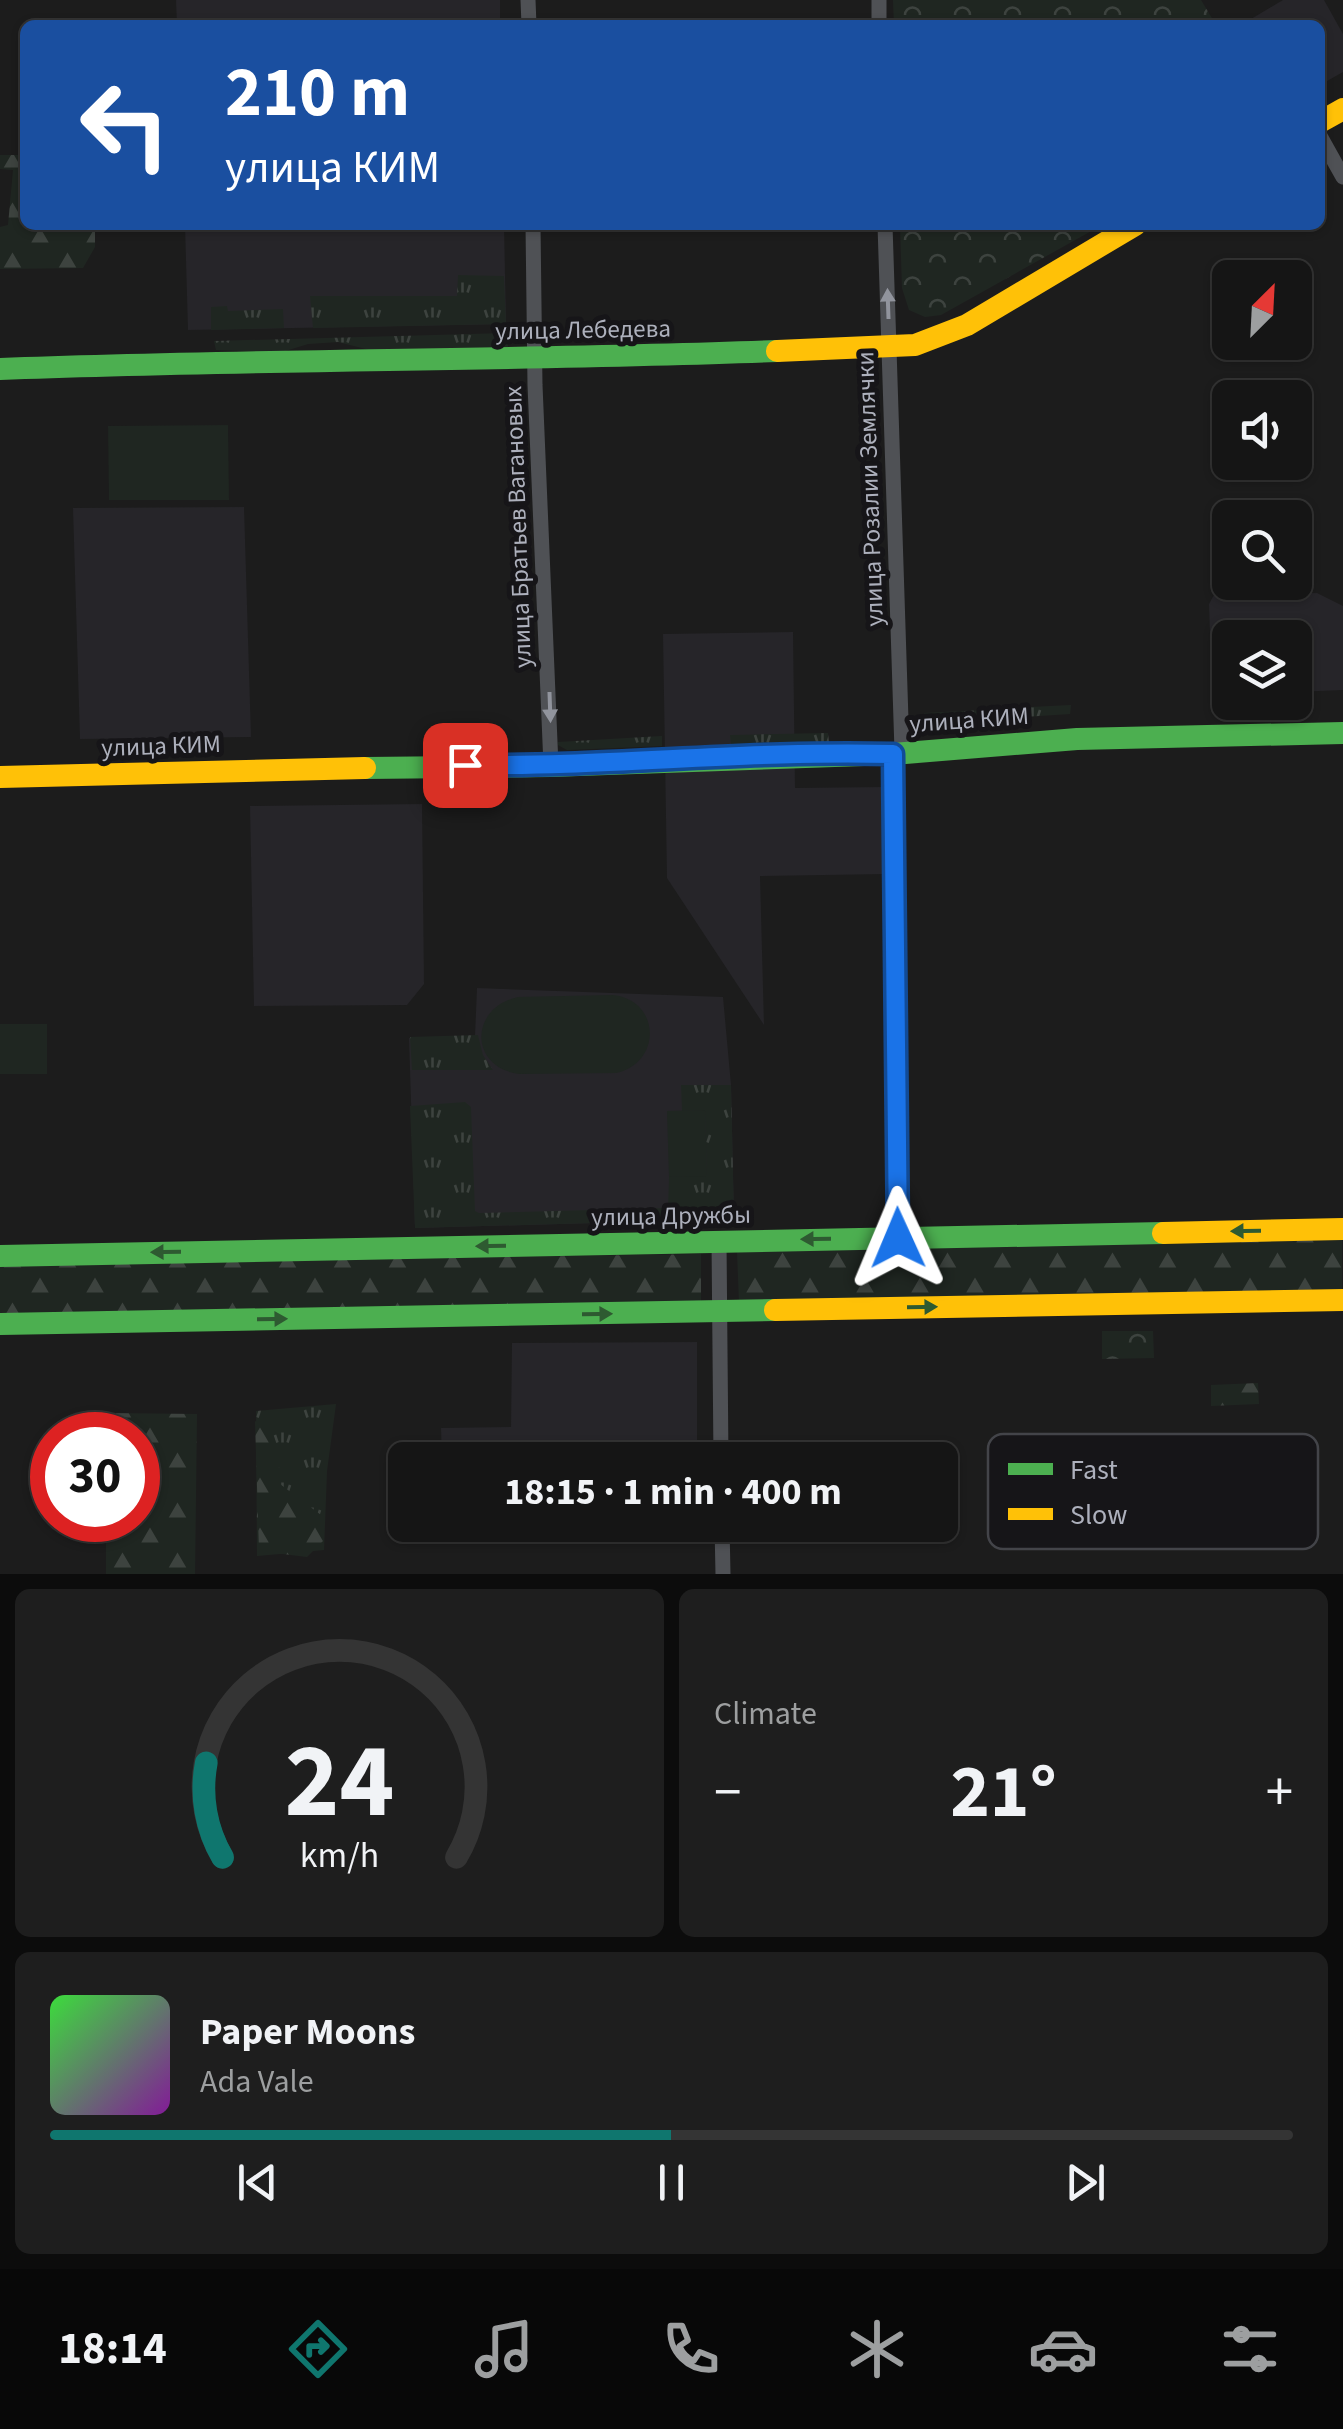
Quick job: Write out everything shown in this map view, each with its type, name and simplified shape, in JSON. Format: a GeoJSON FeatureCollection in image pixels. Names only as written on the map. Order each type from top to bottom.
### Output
{"type":"FeatureCollection","features":[{"type":"Feature","properties":{"kind":"main road","name":"улица Лебедева"},"geometry":{"type":"LineString","coordinates":[[0,369],[890,348],[936,340],[966,325],[1126,230]]}},
{"type":"Feature","properties":{"kind":"main road","name":"улица КИМ"},"geometry":{"type":"LineString","coordinates":[[0,777],[551,766],[897,752],[1078,739],[1343,733]]}},
{"type":"Feature","properties":{"kind":"main road","name":"улица Дружбы"},"geometry":{"type":"LineString","coordinates":[[0,1256],[1343,1229]]}},
{"type":"Feature","properties":{"kind":"main road"},"geometry":{"type":"LineString","coordinates":[[0,1324],[1343,1300]]}},
{"type":"Feature","properties":{"kind":"street"},"geometry":{"type":"LineString","coordinates":[[1325,145],[1343,177]]}},
{"type":"Feature","properties":{"kind":"street","name":"улица Братьев Вагановых"},"geometry":{"type":"LineString","coordinates":[[533,230],[551,766]]}},
{"type":"Feature","properties":{"kind":"street","name":"улица Розалии Землячки"},"geometry":{"type":"LineString","coordinates":[[885,230],[897,752],[898,1238]]}},
{"type":"Feature","properties":{"kind":"street"},"geometry":{"type":"LineString","coordinates":[[720,1241],[721,1442]]}},
{"type":"Feature","properties":{"kind":"street"},"geometry":{"type":"LineString","coordinates":[[722,1542],[723,1574]]}},
{"type":"Feature","properties":{"kind":"shaded area"},"geometry":{"type":"Polygon","coordinates":[[[176,0],[500,0],[500,20],[177,20],[176,0]]]}},
{"type":"Feature","properties":{"kind":"shaded area"},"geometry":{"type":"Polygon","coordinates":[[[1283,0],[1324,0],[1343,34],[1343,72],[1325,82],[1325,20],[1249,20],[1283,0]]]}},
{"type":"Feature","properties":{"kind":"shaded area"},"geometry":{"type":"Polygon","coordinates":[[[185,230],[504,230],[506,324],[188,330],[185,230]]]}},
{"type":"Feature","properties":{"kind":"shaded area"},"geometry":{"type":"Polygon","coordinates":[[[244,507],[251,737],[80,739],[73,508],[244,507]]]}},
{"type":"Feature","properties":{"kind":"shaded area"},"geometry":{"type":"Polygon","coordinates":[[[1312,593],[1343,606],[1343,690],[1312,691],[1312,620],[1212,620],[1212,694],[1209,604],[1212,599],[1312,600],[1312,593]]]}},
{"type":"Feature","properties":{"kind":"shaded area"},"geometry":{"type":"Polygon","coordinates":[[[793,632],[795,788],[885,787],[887,874],[760,876],[764,1025],[667,878],[663,634],[793,632]]]}},
{"type":"Feature","properties":{"kind":"shaded area"},"geometry":{"type":"Polygon","coordinates":[[[422,804],[424,984],[407,1005],[254,1006],[250,806],[422,804]]]}},
{"type":"Feature","properties":{"kind":"shaded area"},"geometry":{"type":"Polygon","coordinates":[[[477,988],[723,997],[731,1085],[734,1219],[415,1228],[409,1038],[475,1036],[477,988]]]}},
{"type":"Feature","properties":{"kind":"shaded area"},"geometry":{"type":"Polygon","coordinates":[[[697,1342],[697,1442],[441,1442],[441,1428],[511,1427],[512,1343],[697,1342]]]}},
{"type":"Feature","properties":{"kind":"green space"},"geometry":{"type":"Polygon","coordinates":[[[893,0],[1201,0],[1213,20],[894,20],[893,0]]]}},
{"type":"Feature","properties":{"kind":"green space"},"geometry":{"type":"Polygon","coordinates":[[[0,155],[20,155],[20,230],[95,230],[95,247],[83,268],[0,269],[0,227],[8,225],[13,170],[0,169],[0,155]]]}},
{"type":"Feature","properties":{"kind":"green space"},"geometry":{"type":"Polygon","coordinates":[[[900,230],[1093,230],[941,315],[925,317],[909,310],[902,288],[900,230]]]}},
{"type":"Feature","properties":{"kind":"green space"},"geometry":{"type":"Polygon","coordinates":[[[458,275],[504,276],[506,324],[313,328],[310,296],[457,296],[458,275]]]}},
{"type":"Feature","properties":{"kind":"green space"},"geometry":{"type":"Polygon","coordinates":[[[227,306],[228,311],[283,309],[284,328],[211,330],[211,307],[227,306]]]}},
{"type":"Feature","properties":{"kind":"green space"},"geometry":{"type":"Polygon","coordinates":[[[507,333],[508,348],[374,351],[338,342],[308,344],[282,352],[216,350],[214,341],[507,333]]]}},
{"type":"Feature","properties":{"kind":"green space"},"geometry":{"type":"Polygon","coordinates":[[[228,425],[229,500],[109,500],[108,426],[228,425]]]}},
{"type":"Feature","properties":{"kind":"green space"},"geometry":{"type":"Polygon","coordinates":[[[1071,705],[1070,714],[990,719],[991,709],[1071,705]]]}},
{"type":"Feature","properties":{"kind":"green space"},"geometry":{"type":"Polygon","coordinates":[[[985,710],[985,719],[937,721],[934,734],[925,734],[924,713],[985,710]]]}},
{"type":"Feature","properties":{"kind":"green space"},"geometry":{"type":"Polygon","coordinates":[[[828,733],[829,742],[731,744],[730,735],[828,733]]]}},
{"type":"Feature","properties":{"kind":"green space"},"geometry":{"type":"Polygon","coordinates":[[[662,736],[662,746],[567,750],[558,745],[558,742],[662,736]]]}},
{"type":"Feature","properties":{"kind":"green space"},"geometry":{"type":"Polygon","coordinates":[[[613,995],[629,999],[647,1019],[648,1045],[631,1067],[616,1073],[519,1074],[491,1061],[484,1049],[484,1024],[502,1003],[518,997],[613,995]]]}},
{"type":"Feature","properties":{"kind":"green space"},"geometry":{"type":"Polygon","coordinates":[[[0,1024],[47,1024],[47,1074],[0,1074],[0,1024]]]}},
{"type":"Feature","properties":{"kind":"green space"},"geometry":{"type":"Polygon","coordinates":[[[478,1035],[483,1055],[493,1070],[412,1070],[410,1037],[478,1035]]]}},
{"type":"Feature","properties":{"kind":"green space"},"geometry":{"type":"Polygon","coordinates":[[[681,1085],[731,1085],[734,1219],[415,1228],[410,1106],[465,1102],[471,1107],[475,1211],[479,1213],[668,1208],[669,1177],[707,1175],[705,1110],[682,1111],[681,1085]]]}},
{"type":"Feature","properties":{"kind":"green space"},"geometry":{"type":"Polygon","coordinates":[[[705,1110],[707,1176],[669,1177],[667,1111],[705,1110]]]}},
{"type":"Feature","properties":{"kind":"green space"},"geometry":{"type":"Polygon","coordinates":[[[1342,1238],[1342,1289],[739,1301],[737,1251],[1342,1238]]]}},
{"type":"Feature","properties":{"kind":"green space"},"geometry":{"type":"Polygon","coordinates":[[[701,1254],[701,1304],[0,1315],[0,1265],[701,1254]]]}},
{"type":"Feature","properties":{"kind":"green space"},"geometry":{"type":"Polygon","coordinates":[[[1102,1331],[1153,1331],[1154,1358],[1102,1359],[1102,1331]]]}},
{"type":"Feature","properties":{"kind":"green space"},"geometry":{"type":"Polygon","coordinates":[[[1258,1383],[1259,1404],[1211,1406],[1211,1385],[1258,1383]]]}},
{"type":"Feature","properties":{"kind":"green space"},"geometry":{"type":"Polygon","coordinates":[[[336,1404],[327,1471],[324,1550],[257,1556],[256,1411],[336,1404]]]}},
{"type":"Feature","properties":{"kind":"green space"},"geometry":{"type":"Polygon","coordinates":[[[160,1414],[197,1414],[195,1574],[106,1574],[106,1542],[160,1542],[160,1414]]]}},
{"type":"Feature","properties":{"kind":"green space"},"geometry":{"type":"Polygon","coordinates":[[[255,1421],[272,1441],[280,1484],[321,1515],[324,1540],[307,1557],[259,1551],[255,1421]]]}},
{"type":"Feature","properties":{"kind":"traffic: fast"},"geometry":{"type":"LineString","coordinates":[[0,369],[777,351]]}},
{"type":"Feature","properties":{"kind":"traffic: fast"},"geometry":{"type":"LineString","coordinates":[[365,768],[893,754],[1077,739],[1343,733]]}},
{"type":"Feature","properties":{"kind":"traffic: fast"},"geometry":{"type":"LineString","coordinates":[[0,1256],[1163,1233]]}},
{"type":"Feature","properties":{"kind":"traffic: fast"},"geometry":{"type":"LineString","coordinates":[[0,1324],[775,1310]]}},
{"type":"Feature","properties":{"kind":"traffic: slow"},"geometry":{"type":"LineString","coordinates":[[1325,119],[1343,109]]}},
{"type":"Feature","properties":{"kind":"traffic: slow"},"geometry":{"type":"LineString","coordinates":[[777,351],[915,345],[967,325],[1127,230]]}},
{"type":"Feature","properties":{"kind":"traffic: slow"},"geometry":{"type":"LineString","coordinates":[[0,777],[365,768]]}},
{"type":"Feature","properties":{"kind":"traffic: slow"},"geometry":{"type":"LineString","coordinates":[[1163,1233],[1343,1229]]}},
{"type":"Feature","properties":{"kind":"traffic: slow"},"geometry":{"type":"LineString","coordinates":[[775,1310],[1343,1300]]}},
{"type":"Feature","properties":{"kind":"route"},"geometry":{"type":"LineString","coordinates":[[465,765],[551,766],[893,754],[898,1238]]}}]}
